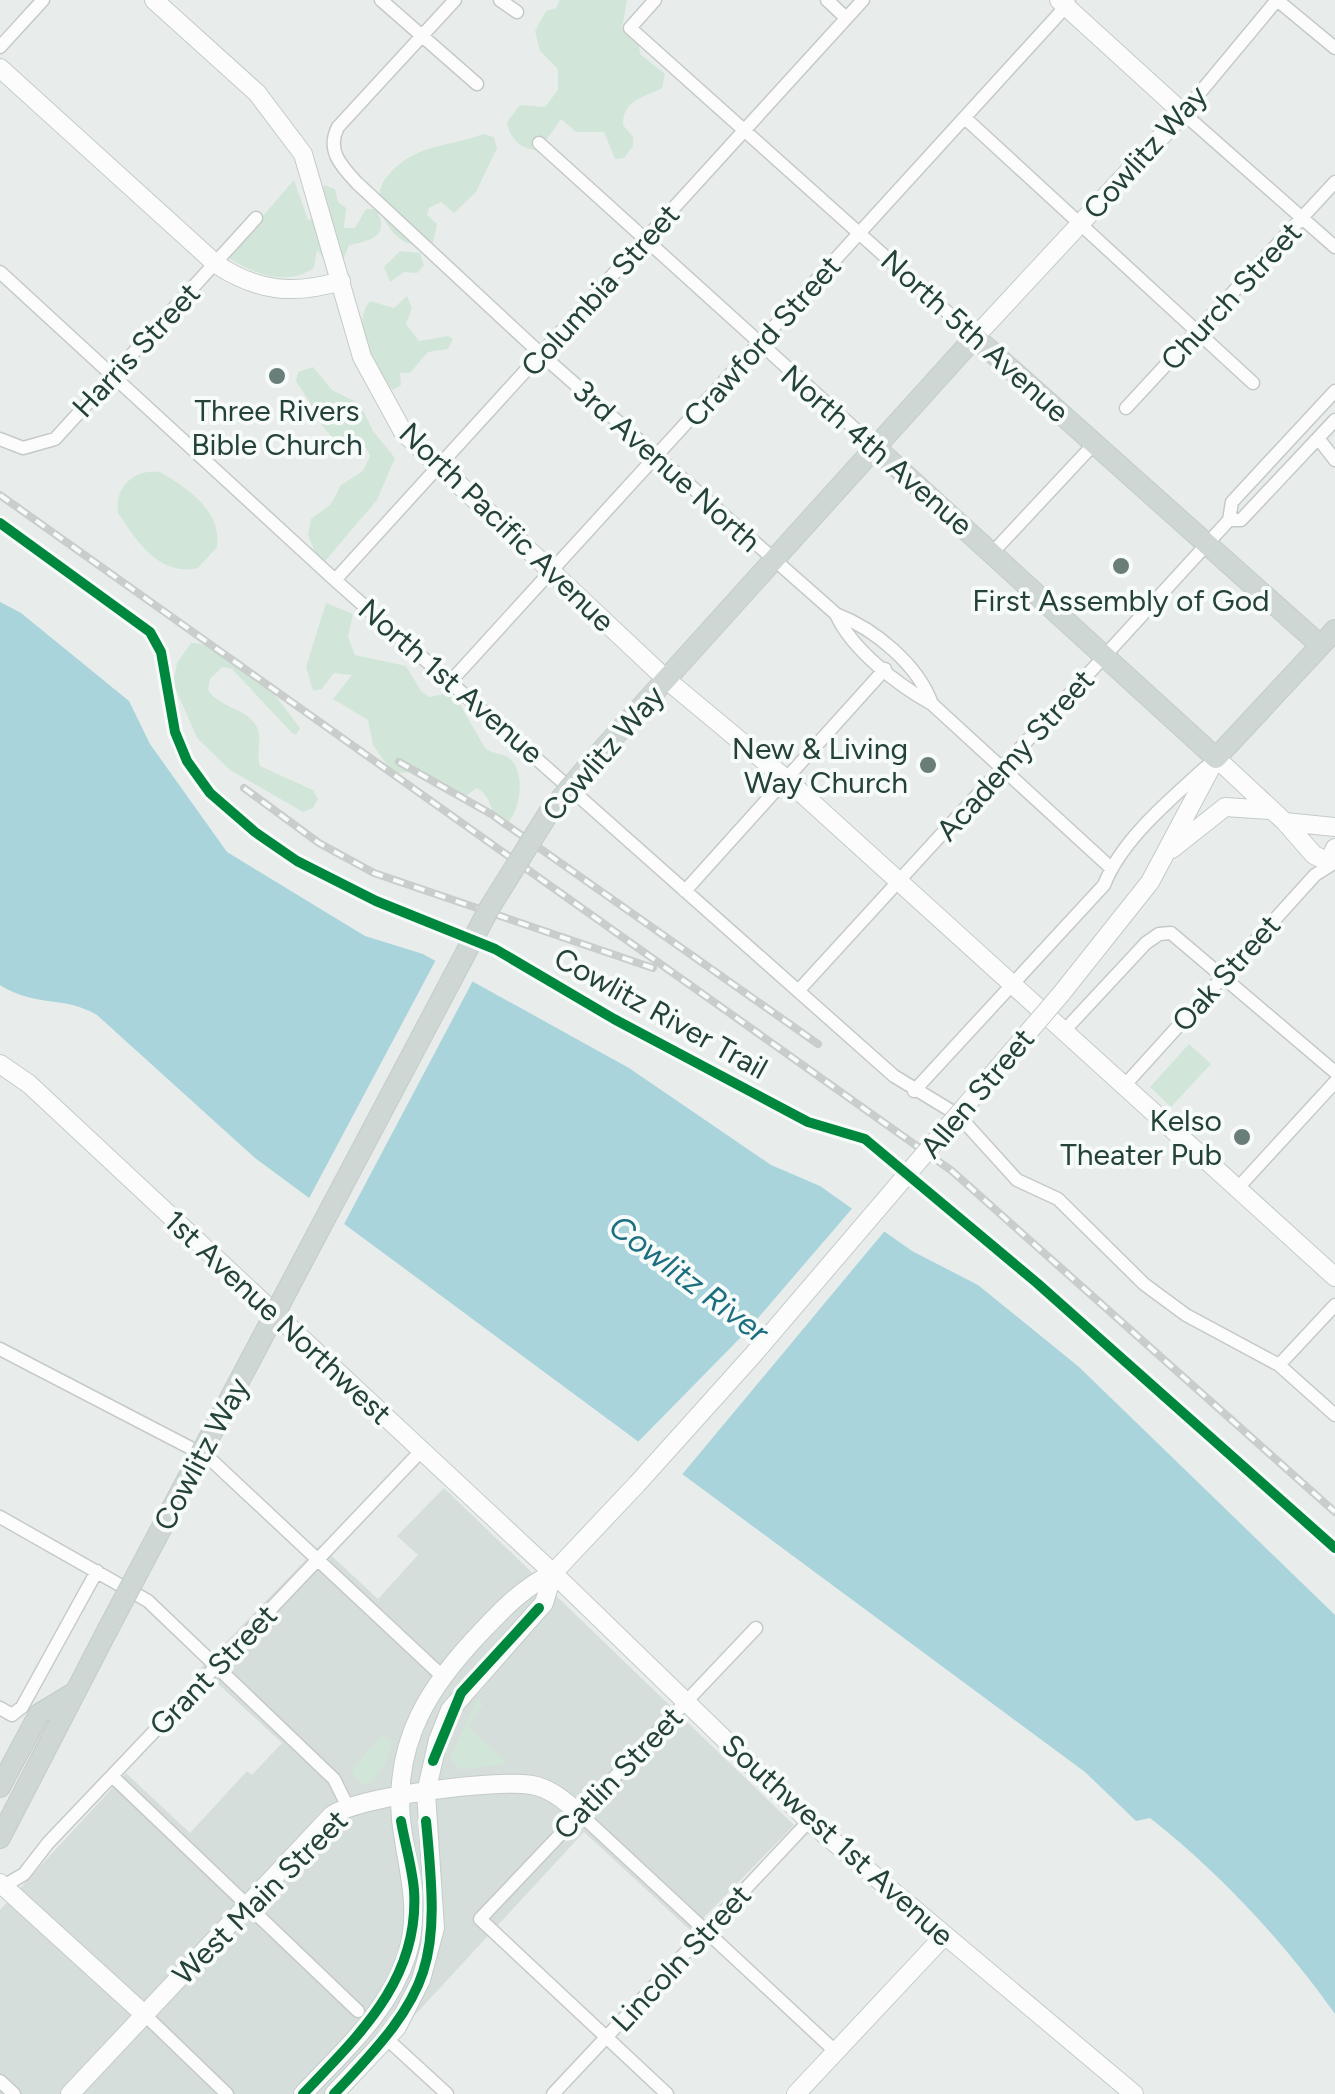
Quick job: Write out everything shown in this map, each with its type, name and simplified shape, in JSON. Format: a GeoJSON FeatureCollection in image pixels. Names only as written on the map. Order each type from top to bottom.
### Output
{"type":"FeatureCollection","features":[{"type":"Feature","properties":{"kind":"main road","name":"North Pacific Avenue"},"geometry":{"type":"LineString","coordinates":[[154,0],[257,93],[303,154],[362,358],[375,388],[403,432],[667,680],[786,779],[1335,1276]]}},
{"type":"Feature","properties":{"kind":"main road"},"geometry":{"type":"LineString","coordinates":[[1065,2],[1182,114]]}},
{"type":"Feature","properties":{"kind":"main road"},"geometry":{"type":"LineString","coordinates":[[0,68],[216,264],[259,286],[282,290],[311,290],[342,280]]}},
{"type":"Feature","properties":{"kind":"main road","name":"Cowlitz Way"},"geometry":{"type":"LineString","coordinates":[[0,1838],[73,1692],[490,908],[548,814],[975,338],[1182,114]]}},
{"type":"Feature","properties":{"kind":"main road","name":"North 5th Avenue"},"geometry":{"type":"LineString","coordinates":[[975,338],[1327,652]]}},
{"type":"Feature","properties":{"kind":"main road","name":"North 4th Avenue"},"geometry":{"type":"LineString","coordinates":[[876,448],[1216,758]]}},
{"type":"Feature","properties":{"kind":"main road","name":"Allen Street"},"geometry":{"type":"LineString","coordinates":[[553,1574],[752,1356],[1061,994],[1133,907],[1216,758],[1327,652],[1335,630]]}},
{"type":"Feature","properties":{"kind":"main road"},"geometry":{"type":"LineString","coordinates":[[1216,758],[1314,855],[1333,859]]}},
{"type":"Feature","properties":{"kind":"main road"},"geometry":{"type":"LineString","coordinates":[[1163,857],[1222,808],[1329,828]]}},
{"type":"Feature","properties":{"kind":"main road","name":"1st Avenue Northwest"},"geometry":{"type":"LineString","coordinates":[[0,1064],[29,1084],[553,1574]]}},
{"type":"Feature","properties":{"kind":"main road"},"geometry":{"type":"LineString","coordinates":[[302,2094],[386,2003],[407,1954],[414,1920],[414,1889],[400,1795],[407,1744],[441,1675],[524,1587],[553,1574]]}},
{"type":"Feature","properties":{"kind":"main road"},"geometry":{"type":"LineString","coordinates":[[334,2094],[387,2039],[415,1995],[432,1942],[434,1889],[426,1793],[438,1740],[450,1710],[542,1605],[553,1574]]}},
{"type":"Feature","properties":{"kind":"main road","name":"Southwest 1st Avenue"},"geometry":{"type":"LineString","coordinates":[[553,1574],[809,1821],[1134,2094]]}},
{"type":"Feature","properties":{"kind":"main road"},"geometry":{"type":"LineString","coordinates":[[0,1787],[38,1714],[73,1692]]}},
{"type":"Feature","properties":{"kind":"main road","name":"West Main Street"},"geometry":{"type":"LineString","coordinates":[[70,2094],[332,1815],[348,1805],[400,1795],[533,1785],[579,1813]]}},
{"type":"Feature","properties":{"kind":"main road"},"geometry":{"type":"LineString","coordinates":[[2,1885],[145,2016]]}},
{"type":"Feature","properties":{"kind":"main road"},"geometry":{"type":"LineString","coordinates":[[796,2094],[944,1936]]}},
{"type":"Feature","properties":{"kind":"street"},"geometry":{"type":"LineString","coordinates":[[0,47],[43,0]]}},
{"type":"Feature","properties":{"kind":"street"},"geometry":{"type":"LineString","coordinates":[[382,0],[477,84]]}},
{"type":"Feature","properties":{"kind":"street"},"geometry":{"type":"LineString","coordinates":[[421,35],[455,0]]}},
{"type":"Feature","properties":{"kind":"street"},"geometry":{"type":"LineString","coordinates":[[500,0],[517,12]]}},
{"type":"Feature","properties":{"kind":"street","name":"North 5th Avenue"},"geometry":{"type":"LineString","coordinates":[[655,0],[630,28],[975,338]]}},
{"type":"Feature","properties":{"kind":"street"},"geometry":{"type":"LineString","coordinates":[[827,0],[846,18]]}},
{"type":"Feature","properties":{"kind":"street","name":"Columbia Street"},"geometry":{"type":"LineString","coordinates":[[336,580],[863,0]]}},
{"type":"Feature","properties":{"kind":"street"},"geometry":{"type":"LineString","coordinates":[[1277,0],[1335,48]]}},
{"type":"Feature","properties":{"kind":"street","name":"Cowlitz Way"},"geometry":{"type":"LineString","coordinates":[[1182,114],[1277,0]]}},
{"type":"Feature","properties":{"kind":"street","name":"Crawford Street"},"geometry":{"type":"LineString","coordinates":[[451,681],[966,118],[1065,2]]}},
{"type":"Feature","properties":{"kind":"street","name":"3rd Avenue North"},"geometry":{"type":"LineString","coordinates":[[421,35],[338,127],[332,147],[357,183],[542,355],[774,561],[836,614],[860,624],[881,642],[924,682],[932,704]]}},
{"type":"Feature","properties":{"kind":"street"},"geometry":{"type":"LineString","coordinates":[[1182,114],[1335,247]]}},
{"type":"Feature","properties":{"kind":"street"},"geometry":{"type":"LineString","coordinates":[[966,118],[1253,383]]}},
{"type":"Feature","properties":{"kind":"street","name":"North 4th Avenue"},"geometry":{"type":"LineString","coordinates":[[539,143],[876,448]]}},
{"type":"Feature","properties":{"kind":"street","name":"Church Street"},"geometry":{"type":"LineString","coordinates":[[1126,408],[1335,182]]}},
{"type":"Feature","properties":{"kind":"street","name":"Harris Street"},"geometry":{"type":"LineString","coordinates":[[0,439],[23,448],[55,440],[256,218]]}},
{"type":"Feature","properties":{"kind":"street","name":"North 1st Avenue"},"geometry":{"type":"LineString","coordinates":[[0,272],[336,580],[685,890],[914,1091],[958,1116],[1017,1180],[1058,1199],[1144,1284],[1186,1315],[1279,1365],[1335,1416]]}},
{"type":"Feature","properties":{"kind":"street","name":"Academy Street"},"geometry":{"type":"LineString","coordinates":[[799,990],[1228,520],[1232,502],[1335,391]]}},
{"type":"Feature","properties":{"kind":"street","name":"Academy Street"},"geometry":{"type":"LineString","coordinates":[[1228,520],[1241,520],[1335,420]]}},
{"type":"Feature","properties":{"kind":"street"},"geometry":{"type":"LineString","coordinates":[[1318,438],[1335,460]]}},
{"type":"Feature","properties":{"kind":"street"},"geometry":{"type":"LineString","coordinates":[[993,552],[1094,444]]}},
{"type":"Feature","properties":{"kind":"street","name":"3rd Avenue North"},"geometry":{"type":"LineString","coordinates":[[836,614],[844,632],[932,704],[1110,868]]}},
{"type":"Feature","properties":{"kind":"street"},"geometry":{"type":"LineString","coordinates":[[685,890],[886,669]]}},
{"type":"Feature","properties":{"kind":"street","name":"Allen Street"},"geometry":{"type":"LineString","coordinates":[[914,1091],[1104,885],[1110,868],[1170,800],[1216,758]]}},
{"type":"Feature","properties":{"kind":"street","name":"Oak Street"},"geometry":{"type":"LineString","coordinates":[[1124,1086],[1333,859]]}},
{"type":"Feature","properties":{"kind":"street"},"geometry":{"type":"LineString","coordinates":[[1064,1031],[1146,943],[1165,933],[1179,937],[1335,1072]]}},
{"type":"Feature","properties":{"kind":"street"},"geometry":{"type":"LineString","coordinates":[[1236,1190],[1335,1082]]}},
{"type":"Feature","properties":{"kind":"street"},"geometry":{"type":"LineString","coordinates":[[1279,1365],[1335,1305]]}},
{"type":"Feature","properties":{"kind":"street"},"geometry":{"type":"LineString","coordinates":[[0,1348],[208,1457],[441,1675]]}},
{"type":"Feature","properties":{"kind":"street","name":"Grant Street"},"geometry":{"type":"LineString","coordinates":[[2,1885],[24,1874],[48,1843],[421,1452]]}},
{"type":"Feature","properties":{"kind":"street"},"geometry":{"type":"LineString","coordinates":[[0,1518],[148,1601],[334,1779],[348,1805]]}},
{"type":"Feature","properties":{"kind":"street"},"geometry":{"type":"LineString","coordinates":[[6,1711],[22,1708],[97,1571]]}},
{"type":"Feature","properties":{"kind":"street","name":"Catlin Street"},"geometry":{"type":"LineString","coordinates":[[607,2037],[480,1919],[756,1628]]}},
{"type":"Feature","properties":{"kind":"street"},"geometry":{"type":"LineString","coordinates":[[112,1776],[358,2012]]}},
{"type":"Feature","properties":{"kind":"street"},"geometry":{"type":"LineString","coordinates":[[579,1813],[835,2052]]}},
{"type":"Feature","properties":{"kind":"street","name":"Lincoln Street"},"geometry":{"type":"LineString","coordinates":[[553,2094],[809,1821]]}},
{"type":"Feature","properties":{"kind":"street"},"geometry":{"type":"LineString","coordinates":[[145,2016],[227,2094]]}},
{"type":"Feature","properties":{"kind":"street"},"geometry":{"type":"LineString","coordinates":[[607,2037],[667,2094]]}},
{"type":"Feature","properties":{"kind":"street"},"geometry":{"type":"LineString","coordinates":[[387,2039],[447,2094]]}},
{"type":"Feature","properties":{"kind":"street"},"geometry":{"type":"LineString","coordinates":[[0,2081],[14,2094]]}},
{"type":"Feature","properties":{"kind":"shaded area"},"geometry":{"type":"Polygon","coordinates":[[[444,1488],[794,1825],[691,1931],[584,1832],[342,2094],[0,2094],[0,1910],[126,1773],[190,1833],[247,1771],[252,1775],[282,1743],[201,1668],[320,1545],[378,1599],[418,1555],[397,1536],[444,1488]]]}},
{"type":"Feature","properties":{"kind":"green space"},"geometry":{"type":"Polygon","coordinates":[[[560,0],[627,0],[622,29],[638,35],[640,54],[665,74],[662,88],[636,100],[624,116],[623,125],[633,137],[633,146],[624,158],[615,159],[604,132],[576,132],[561,119],[539,150],[522,146],[508,128],[507,122],[520,105],[545,107],[558,90],[558,69],[540,51],[535,31],[546,11],[556,8],[560,0]]]}},
{"type":"Feature","properties":{"kind":"green space"},"geometry":{"type":"Polygon","coordinates":[[[483,134],[494,137],[497,148],[476,192],[454,213],[441,202],[429,208],[427,215],[437,224],[433,243],[420,246],[397,237],[380,202],[385,179],[419,153],[483,134]]]}},
{"type":"Feature","properties":{"kind":"green space"},"geometry":{"type":"Polygon","coordinates":[[[294,180],[308,220],[315,219],[324,185],[335,189],[338,202],[346,208],[344,228],[355,228],[366,209],[376,209],[379,232],[349,245],[342,263],[325,260],[317,250],[314,268],[292,277],[259,273],[227,257],[294,180]]]}},
{"type":"Feature","properties":{"kind":"green space"},"geometry":{"type":"Polygon","coordinates":[[[400,251],[420,253],[424,265],[417,273],[404,272],[390,282],[384,267],[400,251]]]}},
{"type":"Feature","properties":{"kind":"green space"},"geometry":{"type":"Polygon","coordinates":[[[407,296],[412,308],[406,324],[419,341],[448,336],[453,339],[448,349],[428,352],[410,373],[400,373],[401,385],[393,390],[371,360],[362,322],[370,301],[394,308],[407,296]]]}},
{"type":"Feature","properties":{"kind":"green space"},"geometry":{"type":"Polygon","coordinates":[[[313,367],[332,390],[360,404],[373,431],[395,458],[377,500],[320,567],[308,534],[311,519],[331,504],[341,485],[363,471],[370,456],[366,448],[339,441],[323,426],[296,382],[298,372],[313,367]]]}},
{"type":"Feature","properties":{"kind":"green space"},"geometry":{"type":"Polygon","coordinates":[[[160,472],[192,493],[214,522],[217,547],[198,568],[184,569],[160,562],[141,545],[118,513],[119,495],[128,481],[142,473],[160,472]]]}},
{"type":"Feature","properties":{"kind":"green space"},"geometry":{"type":"Polygon","coordinates":[[[326,603],[353,614],[348,637],[355,655],[406,666],[429,697],[453,692],[485,748],[513,762],[519,778],[519,797],[503,828],[487,797],[477,788],[461,799],[422,771],[398,773],[389,768],[373,745],[368,720],[333,699],[352,675],[334,673],[322,689],[313,691],[306,667],[326,603]]]}},
{"type":"Feature","properties":{"kind":"green space"},"geometry":{"type":"Polygon","coordinates":[[[191,643],[226,652],[241,661],[300,728],[296,735],[292,733],[232,669],[222,667],[210,679],[208,690],[214,697],[256,725],[260,766],[313,790],[318,799],[313,808],[303,812],[230,770],[197,738],[173,683],[177,663],[191,643]]]}},
{"type":"Feature","properties":{"kind":"green space"},"geometry":{"type":"Polygon","coordinates":[[[1189,1044],[1211,1064],[1171,1107],[1150,1087],[1189,1044]]]}},
{"type":"Feature","properties":{"kind":"green space"},"geometry":{"type":"Polygon","coordinates":[[[478,1699],[483,1704],[468,1727],[507,1763],[461,1770],[450,1758],[478,1699]]]}},
{"type":"Feature","properties":{"kind":"green space"},"geometry":{"type":"Polygon","coordinates":[[[382,1735],[391,1742],[386,1762],[372,1782],[362,1784],[351,1771],[382,1735]]]}},
{"type":"Feature","properties":{"kind":"water","name":"Cowlitz River"},"geometry":{"type":"Polygon","coordinates":[[[0,602],[21,613],[129,701],[150,744],[227,852],[365,936],[423,954],[629,1068],[771,1165],[820,1186],[912,1251],[978,1285],[1079,1367],[1335,1615],[1335,2014],[1249,1909],[1150,1818],[1136,1821],[1085,1772],[255,1158],[97,1015],[73,1005],[26,997],[0,985],[0,602]]]}},
{"type":"Feature","properties":{"kind":"pier"},"geometry":{"type":"Polygon","coordinates":[[[438,956],[476,975],[342,1228],[307,1202],[438,956]]]}},
{"type":"Feature","properties":{"kind":"pier"},"geometry":{"type":"Polygon","coordinates":[[[856,1204],[888,1227],[680,1477],[636,1444],[746,1332],[856,1204]]]}},
{"type":"Feature","properties":{"kind":"railway"},"geometry":{"type":"LineString","coordinates":[[0,495],[952,1171],[1335,1512]]}},
{"type":"Feature","properties":{"kind":"railway"},"geometry":{"type":"LineString","coordinates":[[399,762],[491,814],[818,1044]]}},
{"type":"Feature","properties":{"kind":"railway"},"geometry":{"type":"LineString","coordinates":[[244,788],[319,843],[374,873],[653,968]]}},
{"type":"Feature","properties":{"kind":"cycle path","name":"Cowlitz River Trail"},"geometry":{"type":"LineString","coordinates":[[0,523],[150,632],[161,652],[175,732],[187,761],[210,793],[255,832],[297,861],[376,901],[495,949],[614,1019],[808,1122],[865,1139],[1037,1283],[1335,1548]]}},
{"type":"Feature","properties":{"kind":"cycle path"},"geometry":{"type":"LineString","coordinates":[[433,1761],[461,1693],[539,1608]]}},
{"type":"Feature","properties":{"kind":"cycle path"},"geometry":{"type":"LineString","coordinates":[[303,2094],[382,2003],[407,1951],[414,1890],[401,1821]]}},
{"type":"Feature","properties":{"kind":"cycle path"},"geometry":{"type":"LineString","coordinates":[[334,2094],[393,2027],[423,1972],[432,1909],[426,1821]]}},
{"type":"Feature","properties":{"kind":"place","name":"Three Rivers Bible Church"},"geometry":{"type":"Point","coordinates":[277,376]}},
{"type":"Feature","properties":{"kind":"place","name":"First Assembly of God"},"geometry":{"type":"Point","coordinates":[1121,566]}},
{"type":"Feature","properties":{"kind":"place","name":"New & Living Way Church"},"geometry":{"type":"Point","coordinates":[928,765]}},
{"type":"Feature","properties":{"kind":"place","name":"Kelso Theater Pub"},"geometry":{"type":"Point","coordinates":[1242,1137]}}]}
